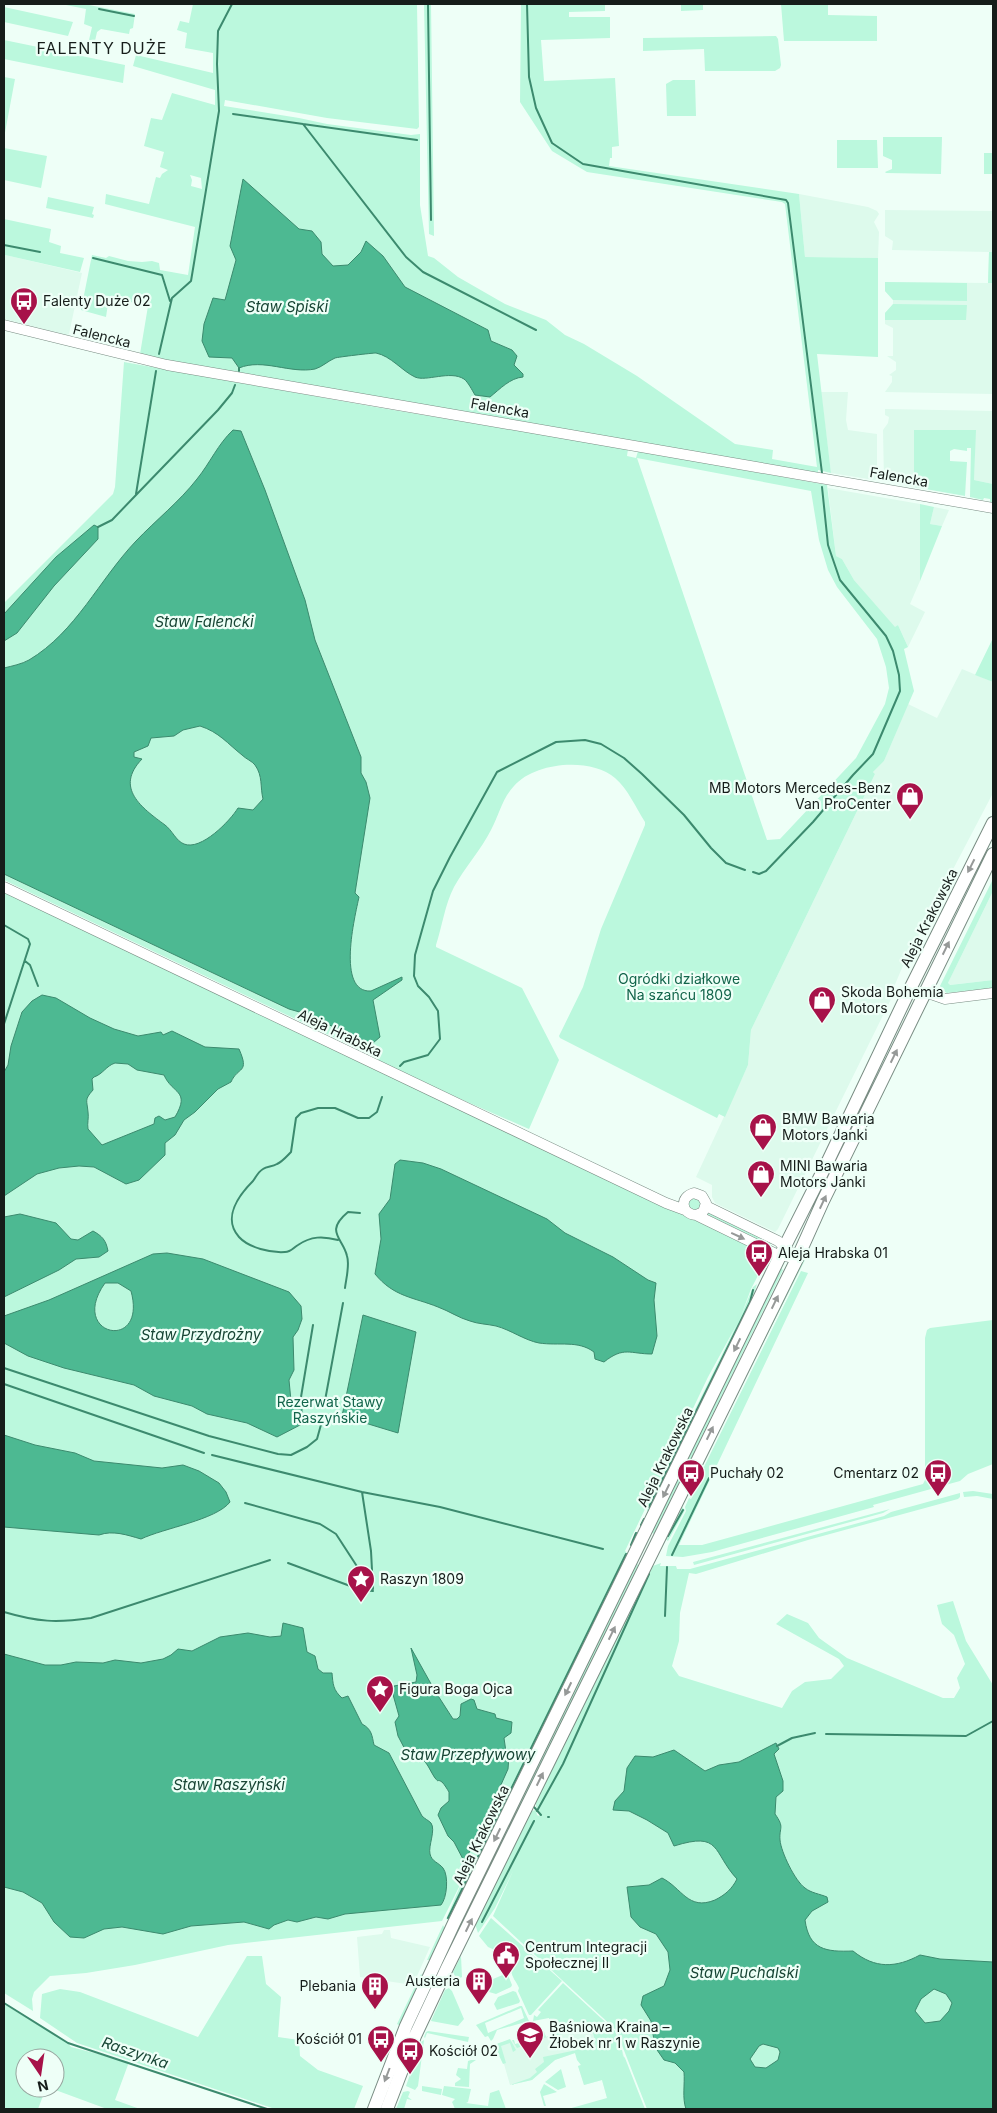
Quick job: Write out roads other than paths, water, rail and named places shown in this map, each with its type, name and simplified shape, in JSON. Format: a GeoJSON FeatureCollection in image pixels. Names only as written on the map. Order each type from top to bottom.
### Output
{"type":"FeatureCollection","features":[{"type":"Feature","properties":{"kind":"main road","name":"Aleja Krakowska"},"geometry":{"type":"LineString","coordinates":[[374,2109],[404,2031],[447,1938],[908,991],[993,823]]}},
{"type":"Feature","properties":{"kind":"main road","name":"Aleja Krakowska"},"geometry":{"type":"LineString","coordinates":[[387,2109],[415,2036],[447,1968],[797,1259],[993,854]]}},
{"type":"Feature","properties":{"kind":"main road"},"geometry":{"type":"LineString","coordinates":[[793,1230],[794,1242],[802,1246]]}},
{"type":"Feature","properties":{"kind":"street","name":"Falencka"},"geometry":{"type":"LineString","coordinates":[[4,325],[167,365],[993,508]]}},
{"type":"Feature","properties":{"kind":"street","name":"Aleja Hrabska"},"geometry":{"type":"LineString","coordinates":[[4,887],[362,1059],[685,1210]]}},
{"type":"Feature","properties":{"kind":"street"},"geometry":{"type":"LineString","coordinates":[[925,992],[945,999],[993,993]]}},
{"type":"Feature","properties":{"kind":"street"},"geometry":{"type":"LineString","coordinates":[[664,1201],[685,1198],[691,1194],[699,1194],[705,1200],[706,1206],[703,1212],[696,1215]]}},
{"type":"Feature","properties":{"kind":"street"},"geometry":{"type":"LineString","coordinates":[[685,1198],[683,1204],[689,1214],[696,1215],[797,1259]]}},
{"type":"Feature","properties":{"kind":"street"},"geometry":{"type":"LineString","coordinates":[[706,1206],[778,1241],[782,1252]]}},
{"type":"Feature","properties":{"kind":"water","name":"Staw Spiski"},"geometry":{"type":"Polygon","coordinates":[[[243,179],[299,229],[312,231],[321,242],[322,254],[333,266],[348,265],[361,252],[366,241],[383,256],[405,287],[488,330],[491,341],[512,350],[517,356],[514,365],[523,374],[523,377],[509,382],[490,397],[475,395],[465,380],[458,377],[415,377],[387,357],[376,353],[335,358],[318,368],[306,370],[267,365],[248,365],[239,368],[232,358],[209,357],[202,341],[204,324],[213,298],[225,300],[236,260],[230,246],[243,179]]]}},
{"type":"Feature","properties":{"kind":"water","name":"Staw Falencki"},"geometry":{"type":"Polygon","coordinates":[[[233,430],[241,431],[265,490],[305,600],[315,640],[361,757],[361,773],[366,782],[370,798],[355,893],[359,897],[350,952],[351,967],[354,980],[360,988],[371,991],[402,977],[402,980],[373,1000],[380,1037],[373,1043],[361,1041],[310,1015],[289,1009],[4,874],[4,668],[29,660],[60,635],[136,541],[175,503],[202,473],[233,430]],[[200,726],[183,730],[174,736],[151,738],[148,746],[134,752],[134,757],[142,759],[134,769],[131,779],[131,788],[140,804],[179,840],[184,844],[191,845],[214,834],[229,820],[238,808],[253,810],[263,799],[260,777],[255,765],[223,739],[200,726]]]}},
{"type":"Feature","properties":{"kind":"water"},"geometry":{"type":"Polygon","coordinates":[[[94,525],[98,527],[98,539],[54,586],[17,633],[4,641],[4,614],[56,557],[94,525]]]}},
{"type":"Feature","properties":{"kind":"water"},"geometry":{"type":"Polygon","coordinates":[[[42,995],[56,998],[90,1018],[114,1029],[138,1036],[161,1032],[163,1035],[172,1031],[205,1047],[239,1049],[243,1066],[231,1082],[218,1089],[184,1120],[175,1135],[165,1143],[165,1155],[139,1180],[126,1184],[94,1167],[59,1168],[37,1174],[4,1196],[4,1072],[8,1065],[11,1046],[22,1012],[32,1001],[42,995]],[[115,1063],[92,1079],[93,1090],[87,1100],[88,1129],[102,1145],[154,1124],[155,1118],[159,1116],[165,1120],[175,1117],[181,1102],[181,1097],[164,1075],[137,1070],[128,1064],[115,1063]]]}},
{"type":"Feature","properties":{"kind":"water"},"geometry":{"type":"Polygon","coordinates":[[[400,1160],[423,1163],[441,1169],[547,1219],[565,1233],[613,1257],[648,1280],[656,1283],[654,1300],[657,1336],[652,1354],[622,1352],[604,1362],[595,1359],[594,1352],[588,1348],[568,1344],[533,1342],[493,1325],[466,1320],[438,1307],[397,1292],[382,1282],[375,1274],[381,1239],[379,1214],[390,1199],[395,1164],[400,1160]]]}},
{"type":"Feature","properties":{"kind":"water"},"geometry":{"type":"Polygon","coordinates":[[[20,1214],[56,1223],[71,1239],[78,1240],[93,1231],[103,1239],[108,1251],[99,1257],[76,1259],[59,1270],[4,1297],[4,1217],[20,1214]]]}},
{"type":"Feature","properties":{"kind":"water","name":"Staw Przydrożny"},"geometry":{"type":"Polygon","coordinates":[[[167,1253],[203,1259],[289,1292],[301,1306],[302,1319],[293,1337],[294,1370],[289,1380],[291,1401],[302,1403],[302,1424],[277,1437],[247,1423],[207,1414],[192,1406],[154,1396],[134,1385],[64,1368],[28,1356],[4,1343],[4,1316],[49,1300],[153,1254],[167,1253]],[[105,1283],[96,1301],[95,1315],[101,1325],[110,1330],[120,1330],[129,1323],[133,1311],[131,1291],[118,1283],[105,1283]]]}},
{"type":"Feature","properties":{"kind":"water"},"geometry":{"type":"Polygon","coordinates":[[[363,1315],[416,1332],[398,1433],[342,1416],[363,1315]]]}},
{"type":"Feature","properties":{"kind":"water"},"geometry":{"type":"Polygon","coordinates":[[[4,1435],[35,1445],[75,1453],[94,1461],[162,1468],[183,1465],[199,1471],[219,1483],[226,1492],[230,1502],[202,1519],[141,1539],[115,1533],[99,1535],[4,1527],[4,1435]]]}},
{"type":"Feature","properties":{"kind":"water","name":"Staw Raszyński"},"geometry":{"type":"Polygon","coordinates":[[[283,1623],[303,1628],[307,1652],[315,1656],[318,1669],[323,1673],[332,1673],[335,1689],[342,1698],[348,1696],[362,1724],[370,1730],[374,1745],[389,1753],[422,1816],[431,1823],[433,1830],[430,1854],[443,1868],[447,1881],[446,1892],[441,1905],[345,1914],[328,1919],[316,1917],[297,1922],[288,1920],[269,1929],[244,1922],[191,1926],[163,1934],[122,1927],[104,1929],[84,1938],[70,1937],[54,1922],[42,1903],[23,1892],[4,1887],[4,1654],[45,1665],[61,1665],[76,1662],[103,1663],[115,1660],[141,1663],[163,1659],[178,1649],[192,1651],[220,1637],[248,1633],[270,1637],[281,1636],[283,1623]]]}},
{"type":"Feature","properties":{"kind":"water","name":"Staw Przepływowy"},"geometry":{"type":"Polygon","coordinates":[[[411,1648],[453,1719],[457,1719],[460,1716],[461,1704],[471,1699],[474,1700],[477,1709],[495,1714],[496,1718],[512,1722],[511,1733],[504,1738],[506,1752],[509,1756],[508,1769],[476,1841],[464,1861],[454,1842],[448,1836],[438,1815],[441,1808],[449,1801],[449,1792],[442,1782],[437,1781],[423,1760],[419,1758],[410,1759],[398,1736],[395,1722],[399,1716],[392,1691],[394,1686],[416,1682],[417,1675],[411,1648]]]}},
{"type":"Feature","properties":{"kind":"water","name":"Staw Puchalski"},"geometry":{"type":"Polygon","coordinates":[[[776,1743],[779,1749],[774,1754],[783,1781],[783,1791],[776,1797],[775,1814],[781,1825],[780,1840],[789,1866],[801,1884],[810,1891],[827,1897],[828,1902],[812,1911],[805,1920],[810,1938],[820,1947],[835,1951],[853,1951],[869,1961],[886,1965],[902,1962],[920,1955],[940,1959],[993,1962],[993,2109],[686,2109],[684,2072],[675,2063],[664,2060],[655,2047],[651,2021],[641,2005],[643,1996],[664,1986],[670,1970],[668,1952],[656,1934],[640,1927],[631,1917],[627,1887],[649,1885],[662,1878],[692,1901],[706,1903],[725,1894],[737,1879],[719,1853],[708,1843],[701,1841],[689,1842],[674,1846],[668,1833],[647,1820],[629,1811],[613,1810],[615,1801],[624,1791],[627,1768],[635,1756],[653,1757],[674,1750],[705,1771],[719,1765],[739,1762],[776,1743]],[[934,1989],[921,1999],[915,2011],[925,2023],[940,2021],[949,2011],[952,2003],[946,1994],[934,1989]],[[763,2044],[759,2046],[750,2059],[755,2067],[766,2068],[778,2060],[780,2052],[778,2048],[763,2044]]]}},
{"type":"Feature","properties":{"kind":"waterway"},"geometry":{"type":"LineString","coordinates":[[159,354],[172,298],[191,281],[219,111],[218,31],[232,4]]}},
{"type":"Feature","properties":{"kind":"waterway"},"geometry":{"type":"LineString","coordinates":[[428,4],[431,220]]}},
{"type":"Feature","properties":{"kind":"waterway"},"geometry":{"type":"LineString","coordinates":[[527,4],[529,77],[536,108],[552,143],[583,164],[786,200],[788,203],[822,473]]}},
{"type":"Feature","properties":{"kind":"waterway"},"geometry":{"type":"LineString","coordinates":[[99,9],[134,16]]}},
{"type":"Feature","properties":{"kind":"waterway"},"geometry":{"type":"LineString","coordinates":[[233,114],[303,124],[406,257],[423,272],[536,330]]}},
{"type":"Feature","properties":{"kind":"waterway"},"geometry":{"type":"LineString","coordinates":[[303,124],[417,140]]}},
{"type":"Feature","properties":{"kind":"waterway"},"geometry":{"type":"LineString","coordinates":[[4,245],[40,252]]}},
{"type":"Feature","properties":{"kind":"waterway"},"geometry":{"type":"LineString","coordinates":[[93,258],[162,275],[170,301]]}},
{"type":"Feature","properties":{"kind":"waterway"},"geometry":{"type":"LineString","coordinates":[[136,494],[156,371]]}},
{"type":"Feature","properties":{"kind":"waterway"},"geometry":{"type":"LineString","coordinates":[[98,527],[112,520],[218,410],[232,393],[235,385]]}},
{"type":"Feature","properties":{"kind":"waterway"},"geometry":{"type":"LineString","coordinates":[[753,872],[759,874],[766,871],[813,822],[873,754],[900,691],[899,675],[893,651],[886,636],[840,580],[828,545],[822,487]]}},
{"type":"Feature","properties":{"kind":"waterway"},"geometry":{"type":"LineString","coordinates":[[400,1066],[404,1062],[428,1055],[440,1039],[438,1011],[429,997],[418,986],[414,976],[415,955],[433,891],[497,772],[556,742],[585,740],[601,744],[624,758],[642,774],[684,815],[726,863],[745,870]]}},
{"type":"Feature","properties":{"kind":"waterway"},"geometry":{"type":"LineString","coordinates":[[4,925],[28,939],[30,944],[4,1024]]}},
{"type":"Feature","properties":{"kind":"waterway"},"geometry":{"type":"LineString","coordinates":[[25,961],[30,965],[38,986]]}},
{"type":"Feature","properties":{"kind":"waterway"},"geometry":{"type":"LineString","coordinates":[[338,1240],[327,1238],[308,1240],[287,1252],[267,1251],[254,1247],[243,1241],[234,1230],[232,1222],[234,1207],[260,1172],[279,1163],[291,1152],[296,1118],[301,1113],[318,1108],[335,1108],[358,1118],[369,1118],[377,1112],[382,1097]]}},
{"type":"Feature","properties":{"kind":"waterway"},"geometry":{"type":"LineString","coordinates":[[345,1288],[348,1260],[336,1230],[337,1225],[348,1212],[360,1213]]}},
{"type":"Feature","properties":{"kind":"waterway"},"geometry":{"type":"LineString","coordinates":[[649,1507],[750,1302],[753,1290]]}},
{"type":"Feature","properties":{"kind":"waterway"},"geometry":{"type":"LineString","coordinates":[[324,1406],[343,1303]]}},
{"type":"Feature","properties":{"kind":"waterway"},"geometry":{"type":"LineString","coordinates":[[300,1403],[313,1325]]}},
{"type":"Feature","properties":{"kind":"waterway"},"geometry":{"type":"LineString","coordinates":[[4,1368],[209,1436],[278,1454],[291,1455],[307,1447],[317,1439],[322,1421]]}},
{"type":"Feature","properties":{"kind":"waterway"},"geometry":{"type":"LineString","coordinates":[[4,1384],[204,1453]]}},
{"type":"Feature","properties":{"kind":"waterway"},"geometry":{"type":"LineString","coordinates":[[212,1455],[362,1492],[440,1507],[603,1549]]}},
{"type":"Feature","properties":{"kind":"waterway"},"geometry":{"type":"LineString","coordinates":[[672,1555],[709,1478]]}},
{"type":"Feature","properties":{"kind":"waterway"},"geometry":{"type":"LineString","coordinates":[[362,1492],[371,1551],[373,1589]]}},
{"type":"Feature","properties":{"kind":"waterway"},"geometry":{"type":"LineString","coordinates":[[245,1503],[320,1524],[336,1534],[373,1591]]}},
{"type":"Feature","properties":{"kind":"waterway"},"geometry":{"type":"LineString","coordinates":[[668,1536],[683,1510]]}},
{"type":"Feature","properties":{"kind":"waterway"},"geometry":{"type":"LineString","coordinates":[[641,1525],[644,1519]]}},
{"type":"Feature","properties":{"kind":"waterway"},"geometry":{"type":"LineString","coordinates":[[631,1545],[636,1533]]}},
{"type":"Feature","properties":{"kind":"waterway"},"geometry":{"type":"LineString","coordinates":[[448,1918],[626,1554]]}},
{"type":"Feature","properties":{"kind":"waterway"},"geometry":{"type":"LineString","coordinates":[[4,1612],[47,1621],[91,1618],[270,1560]]}},
{"type":"Feature","properties":{"kind":"waterway"},"geometry":{"type":"LineString","coordinates":[[288,1563],[361,1590],[373,1591]]}},
{"type":"Feature","properties":{"kind":"waterway"},"geometry":{"type":"LineString","coordinates":[[665,1616],[667,1567]]}},
{"type":"Feature","properties":{"kind":"waterway"},"geometry":{"type":"LineString","coordinates":[[537,1811],[563,1764],[649,1574]]}},
{"type":"Feature","properties":{"kind":"waterway"},"geometry":{"type":"LineString","coordinates":[[826,1734],[966,1736],[993,1721]]}},
{"type":"Feature","properties":{"kind":"waterway"},"geometry":{"type":"LineString","coordinates":[[777,1746],[792,1738],[815,1733]]}},
{"type":"Feature","properties":{"kind":"waterway"},"geometry":{"type":"LineString","coordinates":[[534,1807],[541,1815]]}},
{"type":"Feature","properties":{"kind":"waterway"},"geometry":{"type":"LineString","coordinates":[[482,1922],[534,1821]]}},
{"type":"Feature","properties":{"kind":"waterway","name":"Raszynka"},"geometry":{"type":"LineString","coordinates":[[4,2003],[68,2043],[267,2109]]}},
{"type":"Feature","properties":{"kind":"place","name":"Falenty Duże 02"},"geometry":{"type":"Point","coordinates":[24,325]}},
{"type":"Feature","properties":{"kind":"place","name":"MB Motors Mercedes-Benz Van ProCenter"},"geometry":{"type":"Point","coordinates":[910,820]}},
{"type":"Feature","properties":{"kind":"place","name":"Skoda Bohemia Motors"},"geometry":{"type":"Point","coordinates":[822,1024]}},
{"type":"Feature","properties":{"kind":"place","name":"BMW Bawaria Motors Janki"},"geometry":{"type":"Point","coordinates":[763,1151]}},
{"type":"Feature","properties":{"kind":"place","name":"MINI Bawaria Motors Janki"},"geometry":{"type":"Point","coordinates":[761,1198]}},
{"type":"Feature","properties":{"kind":"place","name":"Aleja Hrabska 01"},"geometry":{"type":"Point","coordinates":[759,1277]}},
{"type":"Feature","properties":{"kind":"place","name":"Puchały 02"},"geometry":{"type":"Point","coordinates":[691,1497]}},
{"type":"Feature","properties":{"kind":"place","name":"Cmentarz 02"},"geometry":{"type":"Point","coordinates":[938,1497]}},
{"type":"Feature","properties":{"kind":"place","name":"Raszyn 1809"},"geometry":{"type":"Point","coordinates":[361,1603]}},
{"type":"Feature","properties":{"kind":"place","name":"Figura Boga Ojca"},"geometry":{"type":"Point","coordinates":[380,1713]}},
{"type":"Feature","properties":{"kind":"place","name":"Centrum Integracji Społecznej II"},"geometry":{"type":"Point","coordinates":[506,1979]}},
{"type":"Feature","properties":{"kind":"place","name":"Austeria"},"geometry":{"type":"Point","coordinates":[479,2005]}},
{"type":"Feature","properties":{"kind":"place","name":"Plebania"},"geometry":{"type":"Point","coordinates":[375,2010]}},
{"type":"Feature","properties":{"kind":"place","name":"Baśniowa Kraina – Żłobek nr 1 w Raszynie"},"geometry":{"type":"Point","coordinates":[530,2059]}},
{"type":"Feature","properties":{"kind":"place","name":"Kościół 01"},"geometry":{"type":"Point","coordinates":[381,2063]}},
{"type":"Feature","properties":{"kind":"place","name":"Kościół 02"},"geometry":{"type":"Point","coordinates":[410,2075]}},
{"type":"Feature","properties":{"kind":"district","name":"FALENTY DUŻE"},"geometry":{"type":"Point","coordinates":[102,48]}},
{"type":"Feature","properties":{"kind":"park label","name":"Ogródki działkowe Na szańcu 1809"},"geometry":{"type":"Point","coordinates":[679,988]}},
{"type":"Feature","properties":{"kind":"park label","name":"Rezerwat Stawy Raszyńskie"},"geometry":{"type":"Point","coordinates":[330,1410]}}]}
